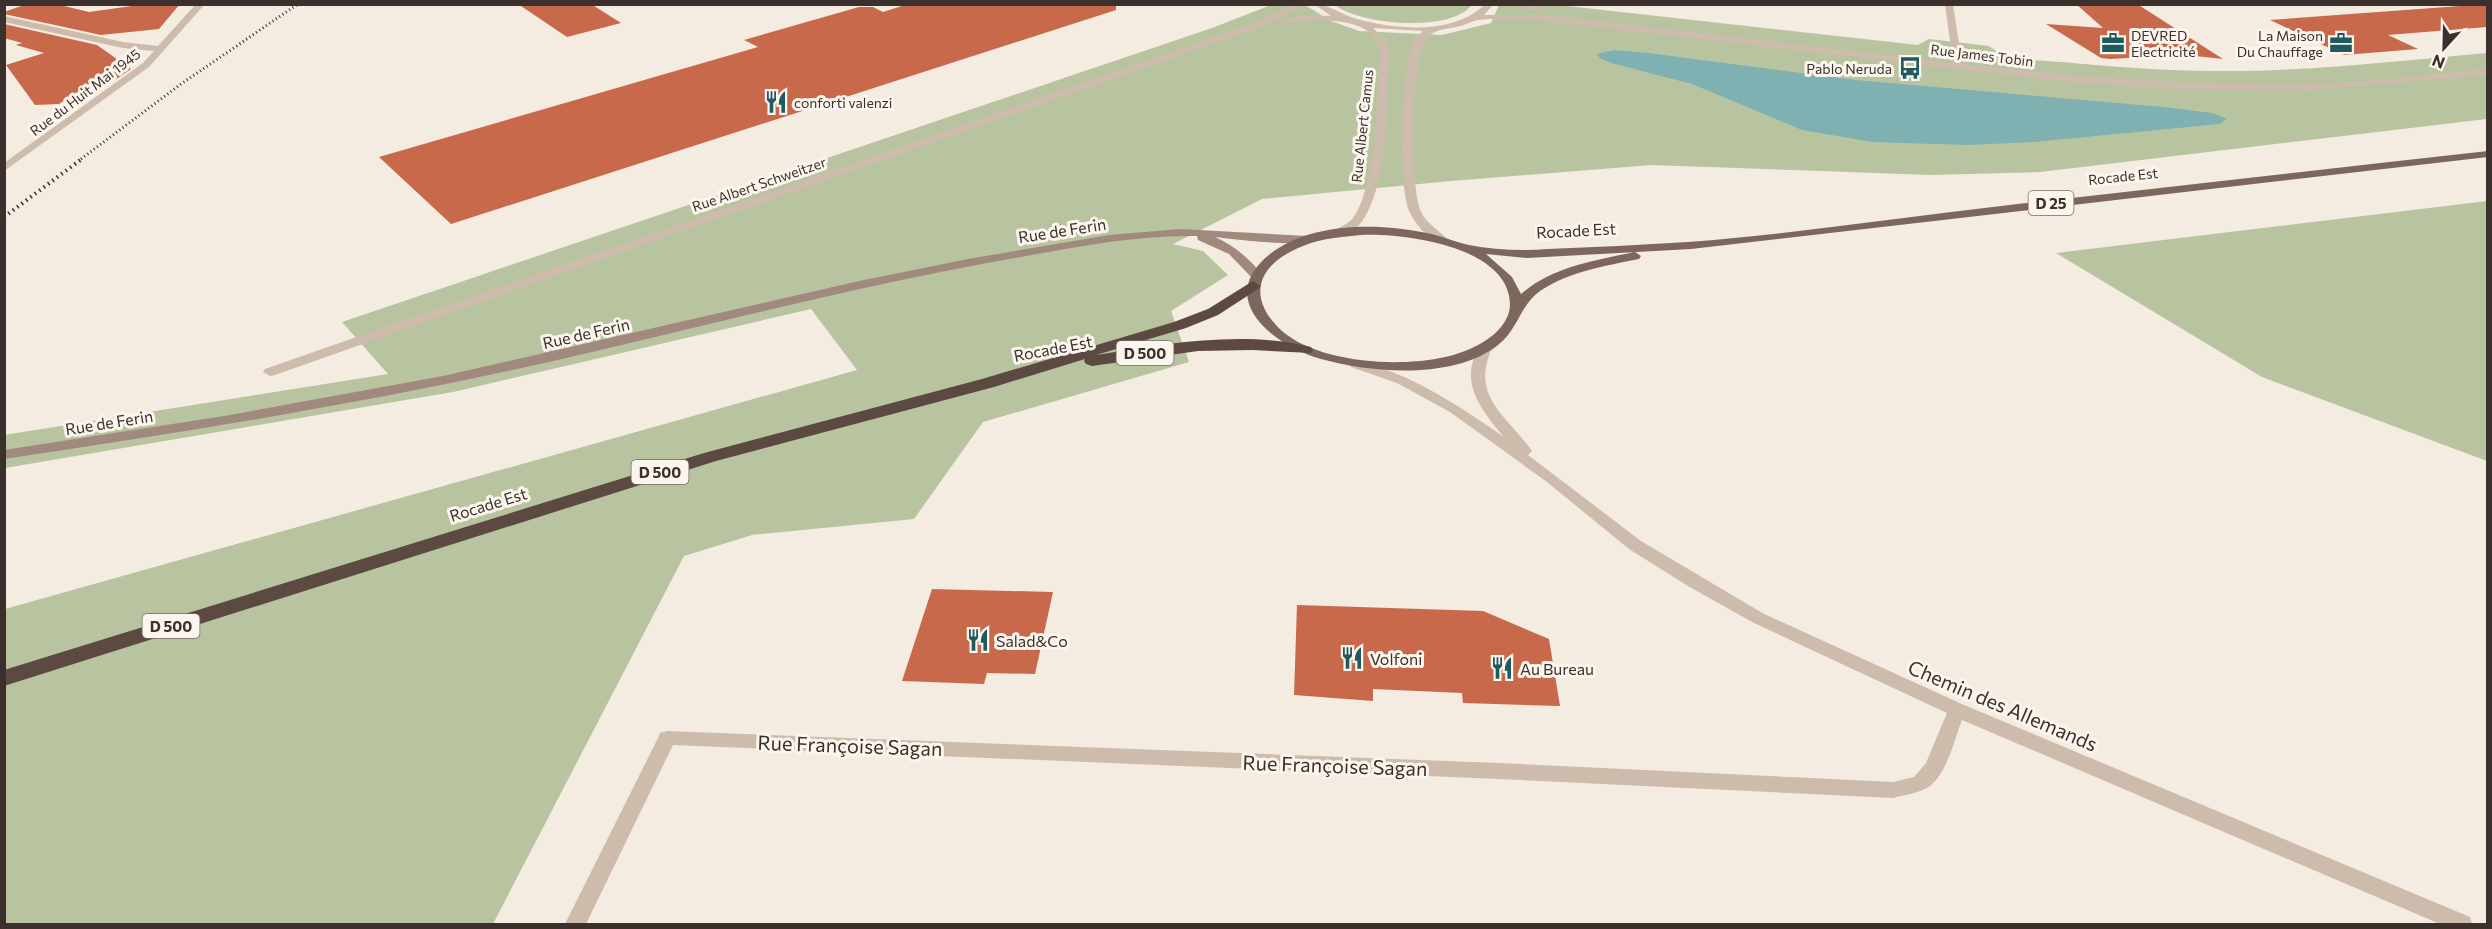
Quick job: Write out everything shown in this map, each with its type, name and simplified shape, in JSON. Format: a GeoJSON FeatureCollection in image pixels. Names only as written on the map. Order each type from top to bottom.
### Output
{"type":"FeatureCollection","features":[{"type":"Feature","properties":{"kind":"highway","name":"Rocade Est"},"geometry":{"type":"LineString","coordinates":[[4,678],[711,456],[988,382],[1192,321],[1223,306],[1255,281]]}},
{"type":"Feature","properties":{"kind":"highway","name":"Rocade Est"},"geometry":{"type":"LineString","coordinates":[[988,382],[1092,361],[1212,345],[1260,344],[1305,350]]}},
{"type":"Feature","properties":{"kind":"main road","name":"Rocade Est"},"geometry":{"type":"LineString","coordinates":[[1465,248],[1527,254],[1691,245],[2487,154]]}},
{"type":"Feature","properties":{"kind":"main road"},"geometry":{"type":"LineString","coordinates":[[1390,231],[1442,240],[1465,248],[1493,264],[1506,278],[1514,292],[1516,306],[1508,328],[1486,346],[1457,359],[1428,365],[1395,367],[1356,364],[1305,350],[1280,336],[1263,320],[1254,303],[1255,281],[1276,256],[1308,240],[1337,234],[1390,231]]}},
{"type":"Feature","properties":{"kind":"main road","name":"Rocade Est"},"geometry":{"type":"LineString","coordinates":[[1516,306],[1527,293],[1559,275],[1615,260],[1691,245]]}},
{"type":"Feature","properties":{"kind":"street","name":"Rue du Huit Mai 1945"},"geometry":{"type":"LineString","coordinates":[[4,168],[138,72],[201,4]]}},
{"type":"Feature","properties":{"kind":"street","name":"Rue Albert Schweitzer"},"geometry":{"type":"LineString","coordinates":[[270,372],[1257,25],[1302,4]]}},
{"type":"Feature","properties":{"kind":"street"},"geometry":{"type":"LineString","coordinates":[[1318,4],[1326,11],[1355,23],[1395,29],[1437,28],[1474,18],[1485,12],[1490,4]]}},
{"type":"Feature","properties":{"kind":"street","name":"Rue James Tobin"},"geometry":{"type":"LineString","coordinates":[[1517,4],[1559,12],[2105,82],[2233,88],[2318,87],[2487,72]]}},
{"type":"Feature","properties":{"kind":"street"},"geometry":{"type":"LineString","coordinates":[[1949,4],[1958,62]]}},
{"type":"Feature","properties":{"kind":"street","name":"Rue James Tobin"},"geometry":{"type":"LineString","coordinates":[[1474,18],[1506,16],[1547,18],[1958,62],[2105,75],[2205,80],[2311,78],[2487,63]]}},
{"type":"Feature","properties":{"kind":"street","name":"Rue Albert Schweitzer"},"geometry":{"type":"LineString","coordinates":[[1257,25],[1306,18],[1344,19]]}},
{"type":"Feature","properties":{"kind":"street"},"geometry":{"type":"LineString","coordinates":[[4,19],[123,45],[161,49]]}},
{"type":"Feature","properties":{"kind":"street","name":"Rue Albert Camus"},"geometry":{"type":"LineString","coordinates":[[1337,234],[1360,217],[1371,190],[1385,53],[1381,38],[1370,29],[1355,23]]}},
{"type":"Feature","properties":{"kind":"street"},"geometry":{"type":"LineString","coordinates":[[1437,28],[1421,37],[1413,58],[1408,167],[1410,196],[1414,208],[1424,225],[1442,240]]}},
{"type":"Feature","properties":{"kind":"street","name":"Rue de Ferin"},"geometry":{"type":"LineString","coordinates":[[4,456],[296,408],[472,374],[936,268],[1113,239],[1173,232],[1209,232],[1278,240],[1308,240]]}},
{"type":"Feature","properties":{"kind":"street","name":"Rue de Ferin"},"geometry":{"type":"LineString","coordinates":[[1173,232],[1200,236],[1220,243],[1239,256],[1255,281]]}},
{"type":"Feature","properties":{"kind":"street","name":"Chemin des Allemands"},"geometry":{"type":"LineString","coordinates":[[1486,346],[1477,374],[1487,403],[1511,438],[1552,479]]}},
{"type":"Feature","properties":{"kind":"street","name":"Chemin des Allemands"},"geometry":{"type":"LineString","coordinates":[[1356,364],[1402,380],[1436,398],[1552,479],[1635,545],[1694,582],[1804,641],[1957,710],[2462,924]]}},
{"type":"Feature","properties":{"kind":"street","name":"Rue Françoise Sagan"},"geometry":{"type":"LineString","coordinates":[[575,924],[667,738],[1893,790],[1920,783],[1927,776],[1934,767],[1957,710]]}},
{"type":"Feature","properties":{"kind":"green space"},"geometry":{"type":"Polygon","coordinates":[[[1271,5],[1305,5],[1331,21],[1359,31],[1442,35],[1491,23],[1499,5],[1558,5],[1918,45],[1929,39],[1989,46],[2007,55],[2029,60],[2178,70],[2248,71],[2317,68],[2487,53],[2487,119],[2040,172],[1931,175],[1651,165],[1262,199],[1173,244],[1203,251],[1228,275],[1171,311],[1189,362],[983,422],[914,519],[752,535],[684,556],[493,924],[5,924],[5,609],[857,370],[811,309],[453,392],[5,468],[4,435],[388,374],[342,322],[1212,28],[1271,5]]]}},
{"type":"Feature","properties":{"kind":"green space"},"geometry":{"type":"Polygon","coordinates":[[[1335,5],[1472,5],[1461,14],[1445,20],[1405,23],[1364,17],[1347,12],[1335,5]]]}},
{"type":"Feature","properties":{"kind":"green space"},"geometry":{"type":"Polygon","coordinates":[[[2487,201],[2487,461],[2262,377],[2056,253],[2487,201]]]}},
{"type":"Feature","properties":{"kind":"water"},"geometry":{"type":"Polygon","coordinates":[[[1614,50],[1856,80],[2163,107],[2212,113],[2227,119],[2219,124],[2034,142],[1968,145],[1873,142],[1802,130],[1692,84],[1611,63],[1597,54],[1614,50]]]}},
{"type":"Feature","properties":{"kind":"building"},"geometry":{"type":"Polygon","coordinates":[[[27,4],[56,4],[89,12],[146,4],[180,4],[159,29],[101,35],[4,14],[4,12],[27,4]]]}},
{"type":"Feature","properties":{"kind":"building"},"geometry":{"type":"Polygon","coordinates":[[[518,4],[591,4],[621,23],[567,37],[518,4]]]}},
{"type":"Feature","properties":{"kind":"building"},"geometry":{"type":"Polygon","coordinates":[[[908,4],[1116,4],[1116,10],[451,224],[379,157],[758,47],[744,40],[859,7],[873,7],[883,12],[908,4]]]}},
{"type":"Feature","properties":{"kind":"building"},"geometry":{"type":"Polygon","coordinates":[[[2076,4],[2137,4],[2223,59],[2167,53],[2156,53],[2147,57],[2101,58],[2046,24],[2103,28],[2076,4]]]}},
{"type":"Feature","properties":{"kind":"building"},"geometry":{"type":"Polygon","coordinates":[[[2487,4],[2487,27],[2388,35],[2418,49],[2344,55],[2270,20],[2487,4]]]}},
{"type":"Feature","properties":{"kind":"building"},"geometry":{"type":"Polygon","coordinates":[[[4,24],[97,45],[131,69],[112,82],[94,83],[85,87],[59,104],[35,105],[6,65],[44,53],[16,45],[22,43],[4,38],[4,24]]]}},
{"type":"Feature","properties":{"kind":"building"},"geometry":{"type":"Polygon","coordinates":[[[932,589],[1053,592],[1035,674],[987,673],[984,684],[902,681],[932,589]]]}},
{"type":"Feature","properties":{"kind":"building"},"geometry":{"type":"Polygon","coordinates":[[[1297,605],[1483,611],[1549,639],[1560,706],[1463,703],[1462,693],[1373,689],[1373,701],[1294,695],[1297,605]]]}},
{"type":"Feature","properties":{"kind":"railway"},"geometry":{"type":"LineString","coordinates":[[81,159],[181,84],[298,4]]}},
{"type":"Feature","properties":{"kind":"railway"},"geometry":{"type":"LineString","coordinates":[[4,217],[83,158]]}},
{"type":"Feature","properties":{"kind":"place","name":"DEVRED Electricité"},"geometry":{"type":"Point","coordinates":[2113,43]}},
{"type":"Feature","properties":{"kind":"place","name":"La Maison Du Chauffage"},"geometry":{"type":"Point","coordinates":[2341,43]}},
{"type":"Feature","properties":{"kind":"place","name":"Pablo Neruda"},"geometry":{"type":"Point","coordinates":[1910,68]}},
{"type":"Feature","properties":{"kind":"place","name":"conforti valenzi"},"geometry":{"type":"Point","coordinates":[776,102]}},
{"type":"Feature","properties":{"kind":"place","name":"Salad&Co"},"geometry":{"type":"Point","coordinates":[978,640]}},
{"type":"Feature","properties":{"kind":"place","name":"Volfoni"},"geometry":{"type":"Point","coordinates":[1352,658]}},
{"type":"Feature","properties":{"kind":"place","name":"Au Bureau"},"geometry":{"type":"Point","coordinates":[1502,668]}}]}
